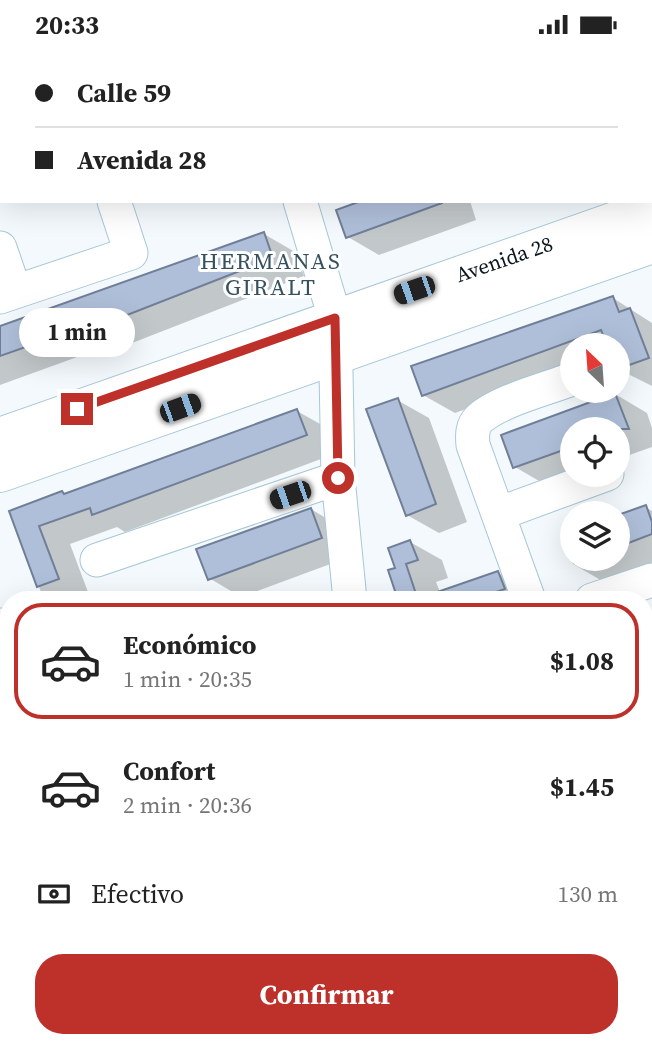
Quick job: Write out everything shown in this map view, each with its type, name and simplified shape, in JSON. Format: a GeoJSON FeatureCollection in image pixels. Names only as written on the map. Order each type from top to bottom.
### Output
{"type":"FeatureCollection","features":[{"type":"Feature","properties":{"kind":"main road","name":"Avenida 28"},"geometry":{"type":"LineString","coordinates":[[0,473],[652,208]]}},
{"type":"Feature","properties":{"kind":"main road","name":"Avenida 28"},"geometry":{"type":"LineString","coordinates":[[0,437],[335,335],[652,244]]}},
{"type":"Feature","properties":{"kind":"street"},"geometry":{"type":"LineString","coordinates":[[0,248],[7,295],[131,253],[115,203]]}},
{"type":"Feature","properties":{"kind":"street"},"geometry":{"type":"LineString","coordinates":[[302,203],[335,335],[338,478],[349,591]]}},
{"type":"Feature","properties":{"kind":"street"},"geometry":{"type":"LineString","coordinates":[[526,591],[473,445],[472,432],[478,420],[492,411],[560,384]]}},
{"type":"Feature","properties":{"kind":"street"},"geometry":{"type":"LineString","coordinates":[[97,560],[338,478]]}},
{"type":"Feature","properties":{"kind":"street"},"geometry":{"type":"LineString","coordinates":[[498,514],[572,487]]}},
{"type":"Feature","properties":{"kind":"street"},"geometry":{"type":"LineString","coordinates":[[619,591],[652,580]]}},
{"type":"Feature","properties":{"kind":"building"},"geometry":{"type":"Polygon","coordinates":[[[355,203],[442,203],[346,238],[336,210],[355,203]]]}},
{"type":"Feature","properties":{"kind":"building"},"geometry":{"type":"Polygon","coordinates":[[[264,232],[273,258],[76,335],[74,330],[0,356],[0,326],[264,232]]]}},
{"type":"Feature","properties":{"kind":"building"},"geometry":{"type":"Polygon","coordinates":[[[613,296],[619,312],[630,308],[649,358],[630,365],[630,333],[602,333],[601,330],[593,333],[560,333],[560,345],[422,396],[411,366],[613,296]]]}},
{"type":"Feature","properties":{"kind":"building"},"geometry":{"type":"Polygon","coordinates":[[[398,398],[436,504],[406,516],[366,409],[398,398]]]}},
{"type":"Feature","properties":{"kind":"building"},"geometry":{"type":"Polygon","coordinates":[[[588,403],[619,403],[624,417],[560,417],[560,451],[513,468],[501,435],[588,403]]]}},
{"type":"Feature","properties":{"kind":"building"},"geometry":{"type":"Polygon","coordinates":[[[297,409],[307,435],[92,515],[90,508],[39,526],[59,579],[37,587],[9,511],[62,491],[64,494],[297,409]]]}},
{"type":"Feature","properties":{"kind":"building"},"geometry":{"type":"Polygon","coordinates":[[[646,505],[652,522],[652,534],[630,542],[630,511],[646,505]]]}},
{"type":"Feature","properties":{"kind":"building"},"geometry":{"type":"Polygon","coordinates":[[[311,508],[322,538],[208,580],[196,549],[311,508]]]}},
{"type":"Feature","properties":{"kind":"building"},"geometry":{"type":"Polygon","coordinates":[[[410,540],[418,560],[406,564],[415,591],[395,591],[388,570],[395,568],[388,548],[410,540]]]}},
{"type":"Feature","properties":{"kind":"building"},"geometry":{"type":"Polygon","coordinates":[[[498,571],[505,589],[499,591],[440,591],[498,571]]]}},
{"type":"Feature","properties":{"kind":"district","name":"HERMANAS GIRALT"},"geometry":{"type":"Point","coordinates":[271,274]}},
{"type":"Feature","properties":{"kind":"route"},"geometry":{"type":"LineString","coordinates":[[77,409],[335,318],[338,478]]}}]}
